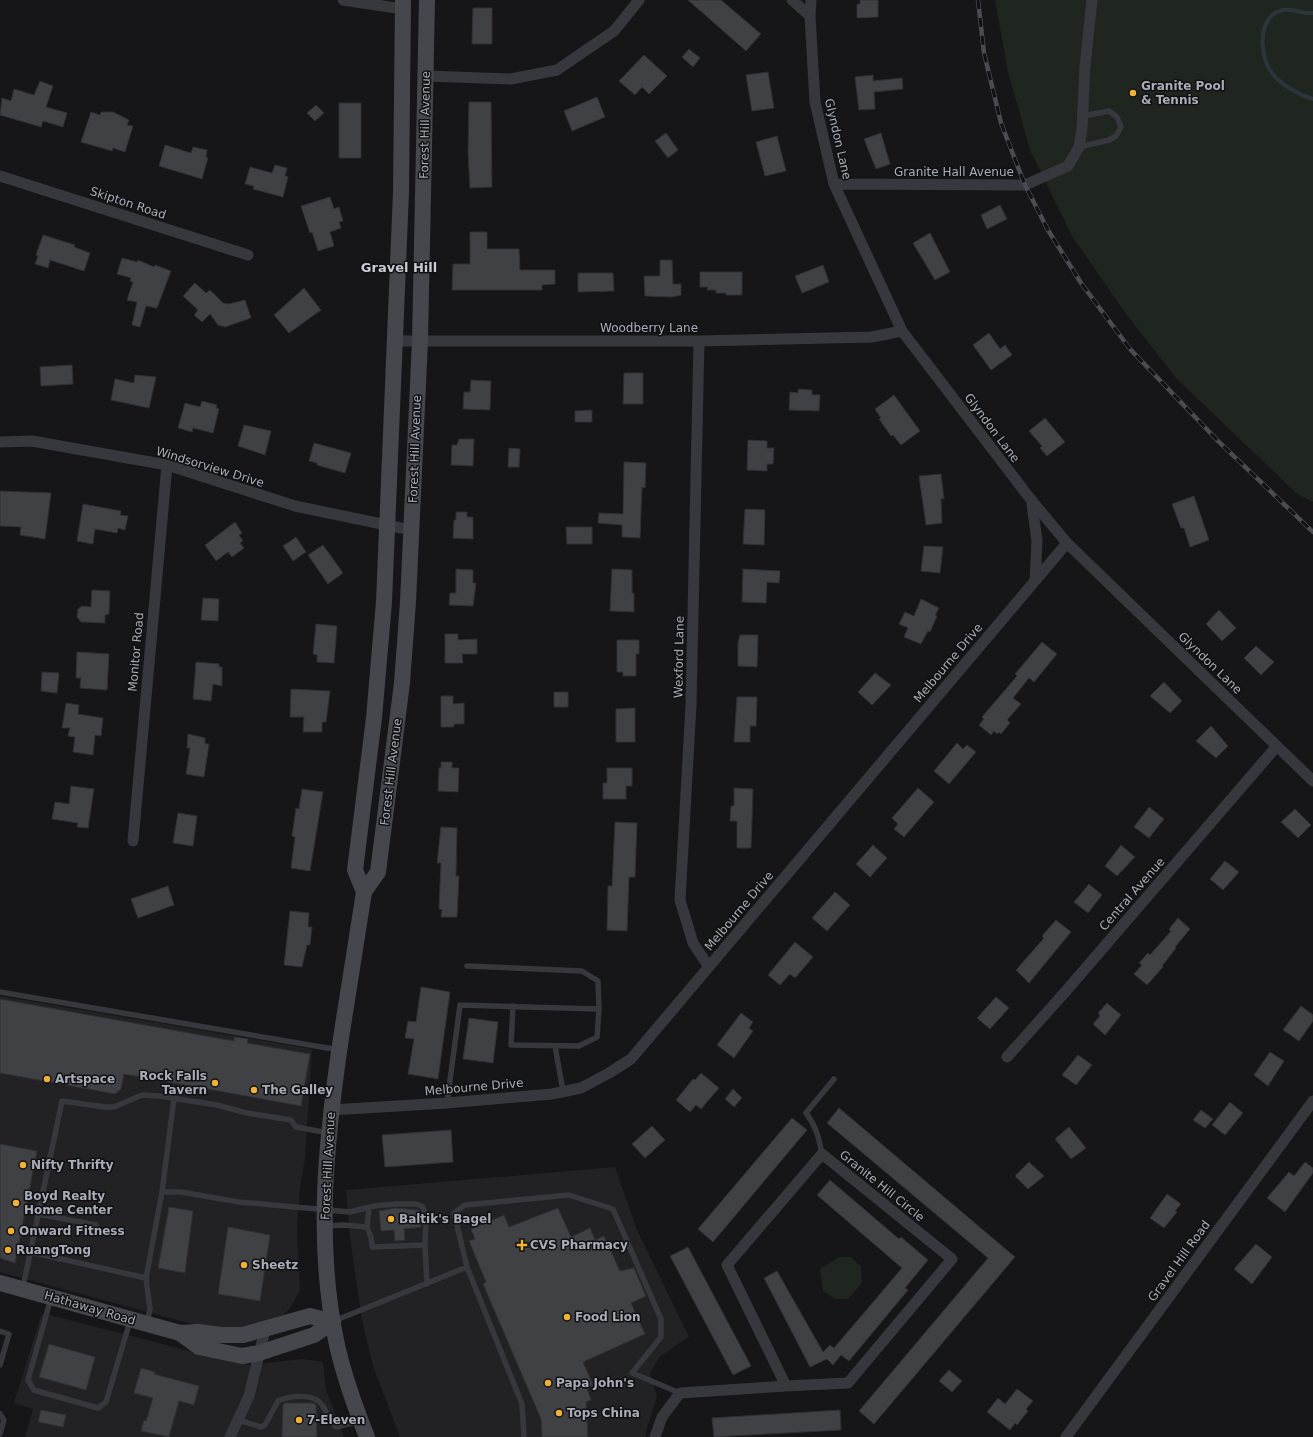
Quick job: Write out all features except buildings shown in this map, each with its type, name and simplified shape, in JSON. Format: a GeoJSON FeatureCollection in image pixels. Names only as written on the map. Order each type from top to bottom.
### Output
{"type":"FeatureCollection","features":[{"type":"Feature","properties":{"kind":"main road","name":"Forest Hill Avenue"},"geometry":{"type":"LineString","coordinates":[[367,1437],[339,1351],[333,1322],[327,1274],[324,1209],[328,1133],[331,1110],[364,892],[378,872],[393,769],[402,683],[412,530],[420,341],[427,0]]}},
{"type":"Feature","properties":{"kind":"main road","name":"Forest Hill Avenue"},"geometry":{"type":"LineString","coordinates":[[364,892],[355,870],[380,657],[396,341],[401,192],[403,4]]}},
{"type":"Feature","properties":{"kind":"main road","name":"Hathaway Road"},"geometry":{"type":"LineString","coordinates":[[0,1283],[180,1333],[198,1332],[232,1336],[265,1330],[310,1316],[333,1322]]}},
{"type":"Feature","properties":{"kind":"main road","name":"Hathaway Road"},"geometry":{"type":"LineString","coordinates":[[180,1333],[199,1347],[242,1356],[259,1353],[314,1335],[333,1322]]}},
{"type":"Feature","properties":{"kind":"street"},"geometry":{"type":"LineString","coordinates":[[343,0],[403,4]]}},
{"type":"Feature","properties":{"kind":"street"},"geometry":{"type":"LineString","coordinates":[[426,76],[511,79],[557,70],[614,31],[639,0]]}},
{"type":"Feature","properties":{"kind":"street"},"geometry":{"type":"LineString","coordinates":[[792,0],[810,16]]}},
{"type":"Feature","properties":{"kind":"street","name":"Glyndon Lane"},"geometry":{"type":"LineString","coordinates":[[811,0],[810,16],[815,102],[834,184],[902,331],[1032,502],[1067,543],[1313,781]]}},
{"type":"Feature","properties":{"kind":"street","name":"Granite Hall Avenue"},"geometry":{"type":"LineString","coordinates":[[834,184],[1025,185],[1068,166],[1079,147],[1083,116],[1085,66],[1092,0]]}},
{"type":"Feature","properties":{"kind":"street","name":"Skipton Road"},"geometry":{"type":"LineString","coordinates":[[0,176],[248,255]]}},
{"type":"Feature","properties":{"kind":"street","name":"Woodberry Lane"},"geometry":{"type":"LineString","coordinates":[[396,341],[699,341],[872,337],[902,331]]}},
{"type":"Feature","properties":{"kind":"street","name":"Wexford Lane"},"geometry":{"type":"LineString","coordinates":[[699,341],[691,705],[680,900],[693,943],[709,967]]}},
{"type":"Feature","properties":{"kind":"street","name":"Windsorview Drive"},"geometry":{"type":"LineString","coordinates":[[0,442],[32,441],[167,465],[295,506],[412,530]]}},
{"type":"Feature","properties":{"kind":"street","name":"Monitor Road"},"geometry":{"type":"LineString","coordinates":[[133,841],[167,465]]}},
{"type":"Feature","properties":{"kind":"street"},"geometry":{"type":"LineString","coordinates":[[1032,502],[1037,541],[1035,581]]}},
{"type":"Feature","properties":{"kind":"street","name":"Melbourne Drive"},"geometry":{"type":"LineString","coordinates":[[331,1110],[447,1104],[581,1088],[631,1059],[1067,543]]}},
{"type":"Feature","properties":{"kind":"street","name":"Central Avenue"},"geometry":{"type":"LineString","coordinates":[[1007,1057],[1066,991],[1277,746]]}},
{"type":"Feature","properties":{"kind":"street","name":"Gravel Hill Road"},"geometry":{"type":"LineString","coordinates":[[1066,1437],[1313,1101]]}},
{"type":"Feature","properties":{"kind":"street","name":"Granite Hill Circle"},"geometry":{"type":"LineString","coordinates":[[680,1393],[848,1383],[952,1259],[822,1154],[727,1265],[786,1386]]}},
{"type":"Feature","properties":{"kind":"street"},"geometry":{"type":"LineString","coordinates":[[230,1437],[249,1396],[265,1330]]}},
{"type":"Feature","properties":{"kind":"street"},"geometry":{"type":"LineString","coordinates":[[655,1437],[662,1417],[680,1393]]}},
{"type":"Feature","properties":{"kind":"lane"},"geometry":{"type":"LineString","coordinates":[[1079,147],[1112,138],[1116,136],[1121,127],[1117,116],[1109,111],[1083,116]]}},
{"type":"Feature","properties":{"kind":"lane"},"geometry":{"type":"LineString","coordinates":[[468,966],[582,971],[598,981],[599,1009],[597,1037],[579,1046],[511,1045],[513,1006]]}},
{"type":"Feature","properties":{"kind":"lane"},"geometry":{"type":"LineString","coordinates":[[0,992],[340,1051]]}},
{"type":"Feature","properties":{"kind":"lane"},"geometry":{"type":"LineString","coordinates":[[447,1104],[460,1005],[599,1009]]}},
{"type":"Feature","properties":{"kind":"lane"},"geometry":{"type":"LineString","coordinates":[[555,1046],[563,1091]]}},
{"type":"Feature","properties":{"kind":"lane"},"geometry":{"type":"LineString","coordinates":[[822,1154],[817,1132],[806,1113],[834,1079]]}},
{"type":"Feature","properties":{"kind":"lane"},"geometry":{"type":"LineString","coordinates":[[22,1289],[62,1101],[114,1107],[142,1095],[174,1098],[217,1105],[247,1113],[291,1120],[296,1127],[328,1133]]}},
{"type":"Feature","properties":{"kind":"lane"},"geometry":{"type":"LineString","coordinates":[[147,1324],[150,1309],[146,1278],[162,1192],[174,1098]]}},
{"type":"Feature","properties":{"kind":"lane"},"geometry":{"type":"LineString","coordinates":[[162,1192],[181,1192],[246,1202],[350,1212],[368,1208],[416,1204],[423,1207],[426,1218],[425,1245],[427,1284]]}},
{"type":"Feature","properties":{"kind":"lane"},"geometry":{"type":"LineString","coordinates":[[524,1437],[522,1404],[467,1267],[454,1213],[465,1205],[569,1195],[613,1209],[661,1319],[661,1337],[632,1373],[680,1393]]}},
{"type":"Feature","properties":{"kind":"lane"},"geometry":{"type":"LineString","coordinates":[[368,1208],[367,1227],[371,1237],[372,1247],[425,1245]]}},
{"type":"Feature","properties":{"kind":"lane"},"geometry":{"type":"LineString","coordinates":[[38,1214],[96,1225]]}},
{"type":"Feature","properties":{"kind":"lane"},"geometry":{"type":"LineString","coordinates":[[324,1226],[343,1225],[367,1227]]}},
{"type":"Feature","properties":{"kind":"lane"},"geometry":{"type":"LineString","coordinates":[[30,1252],[146,1278]]}},
{"type":"Feature","properties":{"kind":"lane"},"geometry":{"type":"LineString","coordinates":[[333,1322],[467,1267]]}},
{"type":"Feature","properties":{"kind":"lane"},"geometry":{"type":"LineString","coordinates":[[52,1297],[28,1380],[34,1390],[98,1408],[106,1402],[130,1319]]}},
{"type":"Feature","properties":{"kind":"lane"},"geometry":{"type":"LineString","coordinates":[[0,1331],[9,1334],[0,1365]]}},
{"type":"Feature","properties":{"kind":"lane"},"geometry":{"type":"LineString","coordinates":[[238,1420],[261,1427],[265,1425],[278,1401],[286,1398],[308,1397],[322,1405],[327,1418],[336,1427],[361,1421]]}},
{"type":"Feature","properties":{"kind":"lane"},"geometry":{"type":"LineString","coordinates":[[0,1414],[4,1420],[0,1434]]}},
{"type":"Feature","properties":{"kind":"shaded area"},"geometry":{"type":"Polygon","coordinates":[[[995,0],[1313,0],[1313,502],[1296,493],[1177,379],[1126,314],[1072,236],[1030,150],[1008,72],[995,0]]]}},
{"type":"Feature","properties":{"kind":"shaded area"},"geometry":{"type":"Polygon","coordinates":[[[0,996],[312,1049],[305,1159],[300,1187],[297,1230],[300,1291],[290,1308],[283,1315],[259,1325],[242,1329],[195,1325],[0,1272],[0,996]]]}},
{"type":"Feature","properties":{"kind":"shaded area"},"geometry":{"type":"Polygon","coordinates":[[[615,1167],[637,1230],[689,1337],[660,1356],[650,1373],[657,1397],[646,1431],[646,1437],[400,1437],[373,1366],[362,1320],[350,1238],[346,1190],[615,1167]]]}},
{"type":"Feature","properties":{"kind":"shaded area"},"geometry":{"type":"Polygon","coordinates":[[[839,1257],[851,1257],[861,1267],[862,1283],[848,1299],[835,1299],[823,1291],[820,1269],[839,1257]]]}},
{"type":"Feature","properties":{"kind":"shaded area"},"geometry":{"type":"Polygon","coordinates":[[[42,1313],[232,1362],[250,1365],[303,1359],[323,1362],[326,1390],[344,1437],[25,1437],[33,1409],[14,1403],[42,1313]]]}},
{"type":"Feature","properties":{"kind":"waterway"},"geometry":{"type":"LineString","coordinates":[[1313,13],[1290,10],[1282,10],[1277,12],[1266,24],[1262,41],[1265,59],[1272,73],[1280,82],[1291,89],[1313,99]]}},
{"type":"Feature","properties":{"kind":"railway"},"geometry":{"type":"LineString","coordinates":[[978,0],[984,53],[1001,123],[1025,185],[1048,230],[1081,283],[1130,349],[1218,441],[1313,532]]}},
{"type":"Feature","properties":{"kind":"place","name":"Granite Pool & Tennis"},"geometry":{"type":"Point","coordinates":[1133,93]}},
{"type":"Feature","properties":{"kind":"place","name":"Artspace"},"geometry":{"type":"Point","coordinates":[47,1079]}},
{"type":"Feature","properties":{"kind":"place","name":"Rock Falls Tavern"},"geometry":{"type":"Point","coordinates":[215,1083]}},
{"type":"Feature","properties":{"kind":"place","name":"The Galley"},"geometry":{"type":"Point","coordinates":[254,1090]}},
{"type":"Feature","properties":{"kind":"place","name":"Nifty Thrifty"},"geometry":{"type":"Point","coordinates":[23,1165]}},
{"type":"Feature","properties":{"kind":"place","name":"Boyd Realty Home Center"},"geometry":{"type":"Point","coordinates":[16,1203]}},
{"type":"Feature","properties":{"kind":"place","name":"Baltik's Bagel"},"geometry":{"type":"Point","coordinates":[391,1219]}},
{"type":"Feature","properties":{"kind":"place","name":"Onward Fitness"},"geometry":{"type":"Point","coordinates":[11,1231]}},
{"type":"Feature","properties":{"kind":"place","name":"CVS Pharmacy"},"geometry":{"type":"Point","coordinates":[522,1245]}},
{"type":"Feature","properties":{"kind":"place","name":"RuangTong"},"geometry":{"type":"Point","coordinates":[8,1250]}},
{"type":"Feature","properties":{"kind":"place","name":"Sheetz"},"geometry":{"type":"Point","coordinates":[244,1265]}},
{"type":"Feature","properties":{"kind":"place","name":"Food Lion"},"geometry":{"type":"Point","coordinates":[567,1317]}},
{"type":"Feature","properties":{"kind":"place","name":"Papa John's"},"geometry":{"type":"Point","coordinates":[548,1383]}},
{"type":"Feature","properties":{"kind":"place","name":"Tops China"},"geometry":{"type":"Point","coordinates":[559,1413]}},
{"type":"Feature","properties":{"kind":"place","name":"7-Eleven"},"geometry":{"type":"Point","coordinates":[299,1420]}},
{"type":"Feature","properties":{"kind":"district","name":"Gravel Hill"},"geometry":{"type":"Point","coordinates":[399,267]}}]}
